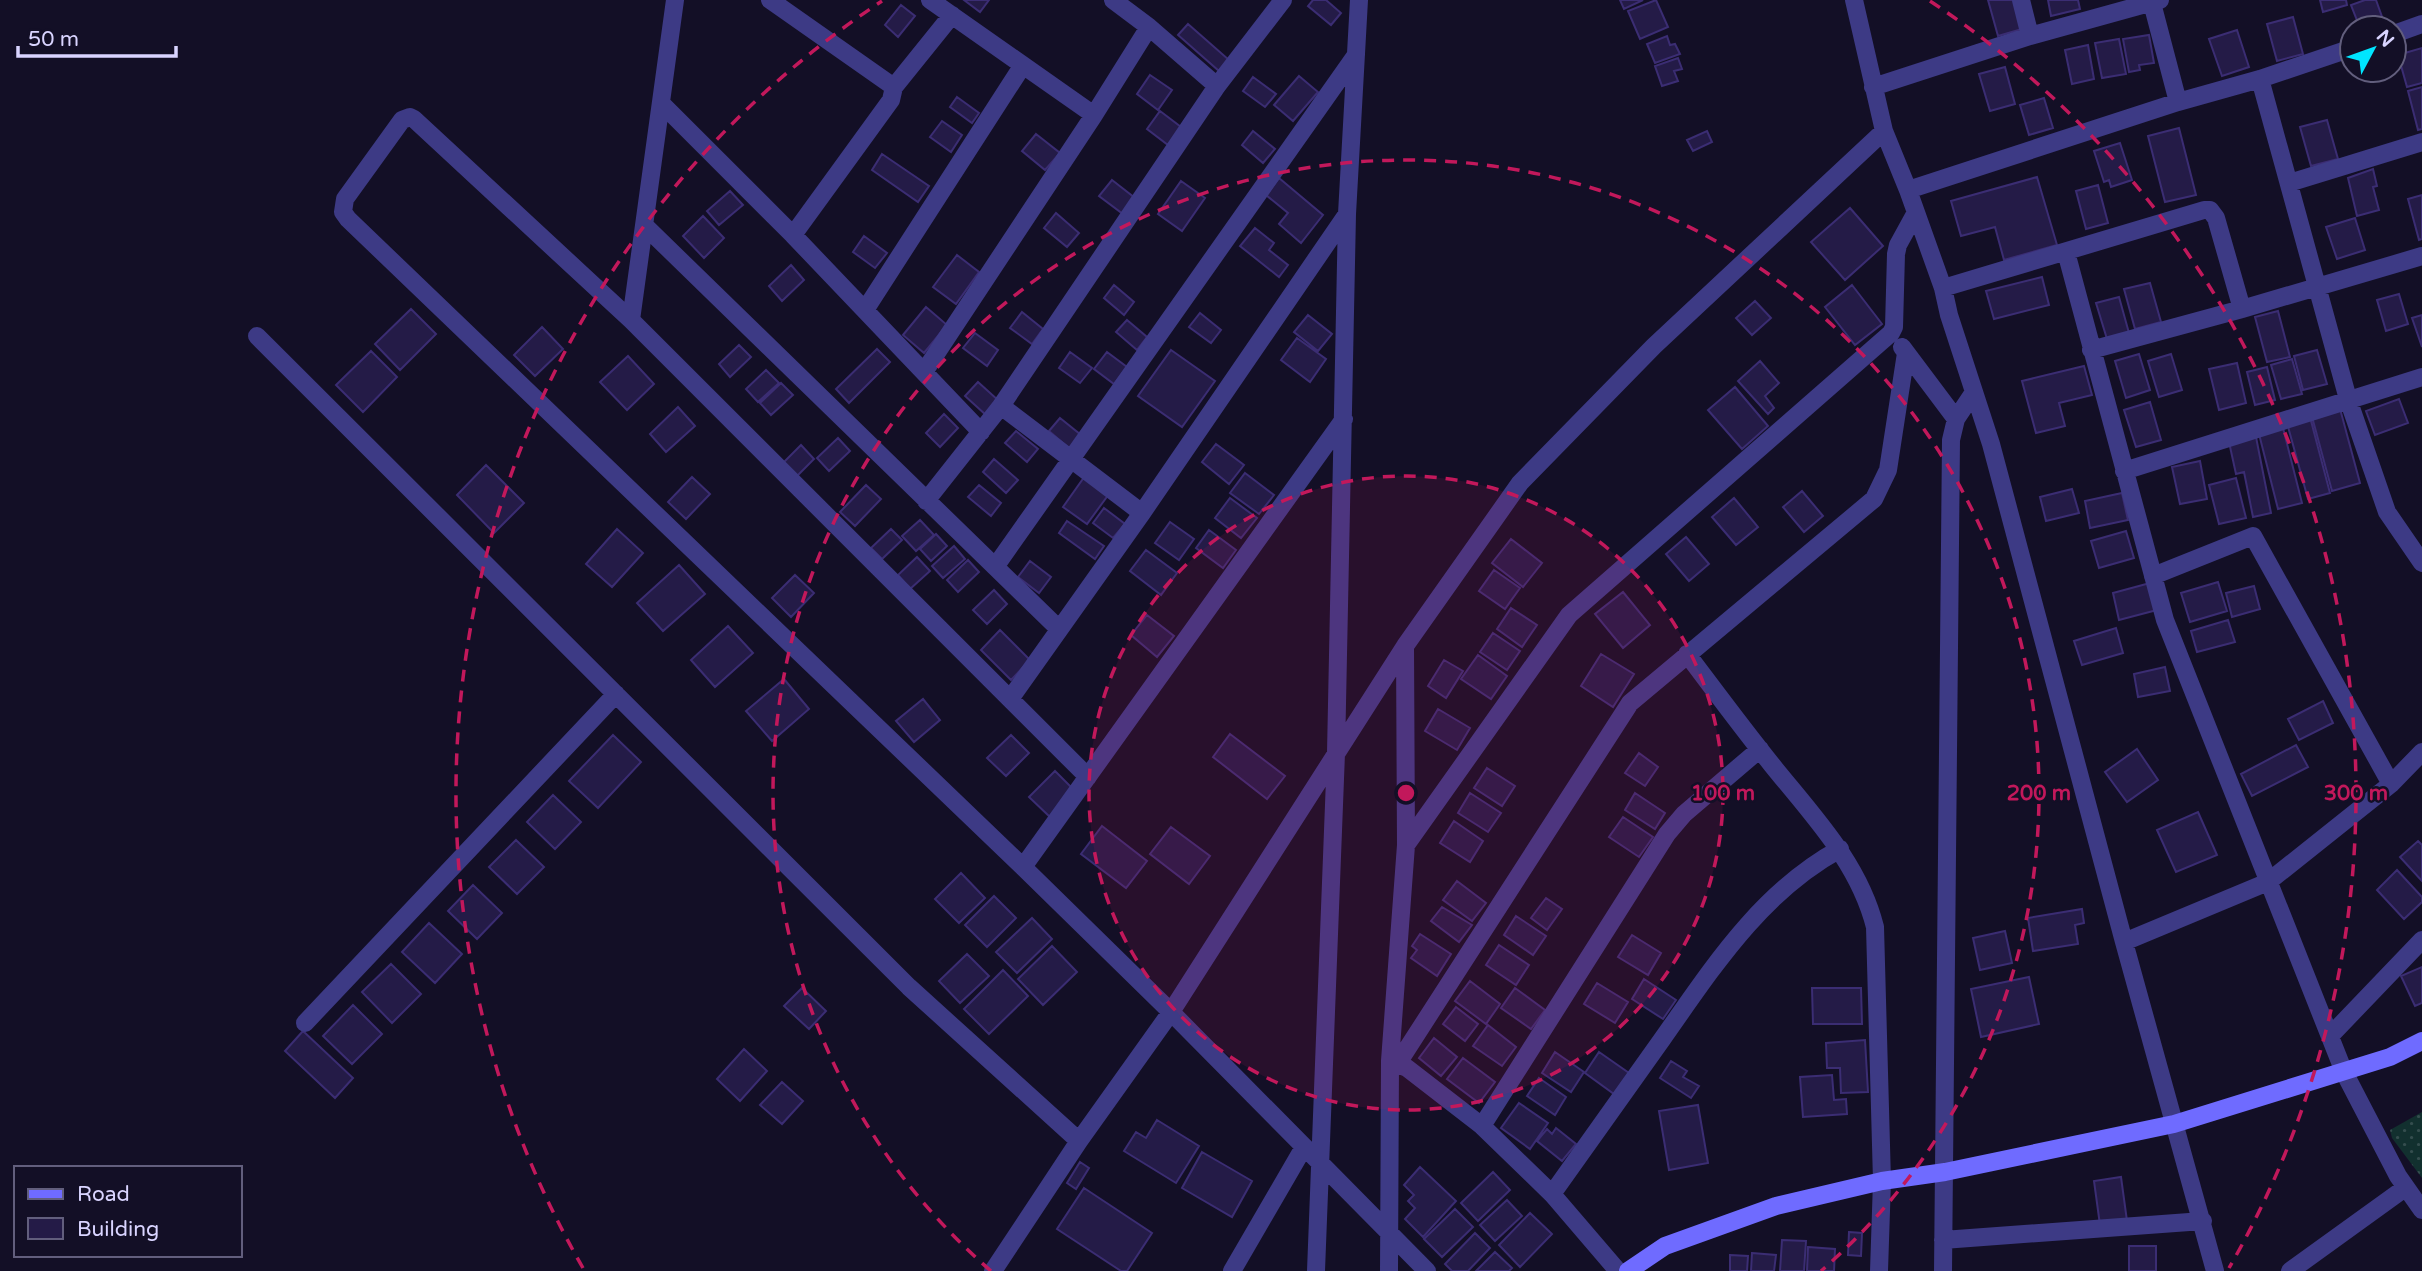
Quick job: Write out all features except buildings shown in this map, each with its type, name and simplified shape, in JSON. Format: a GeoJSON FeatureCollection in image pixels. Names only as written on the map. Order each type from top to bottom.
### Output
{"type":"FeatureCollection","features":[{"type":"Feature","properties":{"kind":"main road"},"geometry":{"type":"LineString","coordinates":[[1628,1271],[1665,1246],[1776,1206],[1882,1181],[1945,1172],[2174,1124],[2390,1057],[2422,1041]]}},
{"type":"Feature","properties":{"kind":"street"},"geometry":{"type":"LineString","coordinates":[[631,320],[675,0]]}},
{"type":"Feature","properties":{"kind":"street"},"geometry":{"type":"LineString","coordinates":[[770,0],[894,87]]}},
{"type":"Feature","properties":{"kind":"street"},"geometry":{"type":"LineString","coordinates":[[930,0],[1094,115]]}},
{"type":"Feature","properties":{"kind":"street"},"geometry":{"type":"LineString","coordinates":[[1113,0],[1149,27],[1217,86]]}},
{"type":"Feature","properties":{"kind":"street"},"geometry":{"type":"LineString","coordinates":[[926,501],[1001,406],[1217,86],[1283,0]]}},
{"type":"Feature","properties":{"kind":"street"},"geometry":{"type":"LineString","coordinates":[[1316,1271],[1336,753],[1347,214],[1359,0]]}},
{"type":"Feature","properties":{"kind":"street"},"geometry":{"type":"LineString","coordinates":[[1854,0],[1884,131],[1943,288],[1991,443],[2124,943],[2215,1271]]}},
{"type":"Feature","properties":{"kind":"street"},"geometry":{"type":"LineString","coordinates":[[2021,0],[2030,36]]}},
{"type":"Feature","properties":{"kind":"street"},"geometry":{"type":"LineString","coordinates":[[1873,87],[2030,36],[2156,1],[2179,102]]}},
{"type":"Feature","properties":{"kind":"street"},"geometry":{"type":"LineString","coordinates":[[793,235],[891,100],[894,87],[952,15]]}},
{"type":"Feature","properties":{"kind":"street"},"geometry":{"type":"LineString","coordinates":[[924,372],[1149,27]]}},
{"type":"Feature","properties":{"kind":"street"},"geometry":{"type":"LineString","coordinates":[[1908,190],[2338,53]]}},
{"type":"Feature","properties":{"kind":"street"},"geometry":{"type":"LineString","coordinates":[[995,567],[1356,55]]}},
{"type":"Feature","properties":{"kind":"street"},"geometry":{"type":"LineString","coordinates":[[865,310],[1023,65]]}},
{"type":"Feature","properties":{"kind":"street"},"geometry":{"type":"LineString","coordinates":[[2260,79],[2348,399],[2387,512],[2422,563]]}},
{"type":"Feature","properties":{"kind":"street"},"geometry":{"type":"LineString","coordinates":[[662,104],[793,235],[981,432]]}},
{"type":"Feature","properties":{"kind":"street"},"geometry":{"type":"LineString","coordinates":[[1088,777],[631,320],[414,119],[410,117],[402,120],[345,198],[343,212],[348,219],[1023,867],[1171,1012],[1427,1271]]}},
{"type":"Feature","properties":{"kind":"street"},"geometry":{"type":"LineString","coordinates":[[993,1271],[1079,1141],[1171,1012],[1405,646],[1520,483],[1654,346],[1884,131]]}},
{"type":"Feature","properties":{"kind":"street"},"geometry":{"type":"LineString","coordinates":[[2288,183],[2422,142]]}},
{"type":"Feature","properties":{"kind":"street"},"geometry":{"type":"LineString","coordinates":[[1943,288],[2210,210],[2216,218],[2242,309]]}},
{"type":"Feature","properties":{"kind":"street"},"geometry":{"type":"LineString","coordinates":[[1010,699],[1142,513],[1347,214]]}},
{"type":"Feature","properties":{"kind":"street"},"geometry":{"type":"LineString","coordinates":[[1406,845],[1569,615],[1891,334],[1894,327],[1896,254],[1915,214]]}},
{"type":"Feature","properties":{"kind":"street"},"geometry":{"type":"LineString","coordinates":[[645,226],[1059,629]]}},
{"type":"Feature","properties":{"kind":"street"},"geometry":{"type":"LineString","coordinates":[[2066,252],[2165,620],[2344,1072],[2405,1188],[2422,1210]]}},
{"type":"Feature","properties":{"kind":"street"},"geometry":{"type":"LineString","coordinates":[[2091,350],[2422,256]]}},
{"type":"Feature","properties":{"kind":"street"},"geometry":{"type":"LineString","coordinates":[[1891,334],[1956,419]]}},
{"type":"Feature","properties":{"kind":"street"},"geometry":{"type":"LineString","coordinates":[[257,336],[909,987],[1079,1141]]}},
{"type":"Feature","properties":{"kind":"street"},"geometry":{"type":"LineString","coordinates":[[1394,1062],[1623,713],[1638,695],[1874,499],[1888,470],[1906,353]]}},
{"type":"Feature","properties":{"kind":"street"},"geometry":{"type":"LineString","coordinates":[[2124,471],[2422,377]]}},
{"type":"Feature","properties":{"kind":"street"},"geometry":{"type":"LineString","coordinates":[[1942,1271],[1951,440],[1956,419],[1974,392]]}},
{"type":"Feature","properties":{"kind":"street"},"geometry":{"type":"LineString","coordinates":[[1001,406],[1142,513]]}},
{"type":"Feature","properties":{"kind":"street"},"geometry":{"type":"LineString","coordinates":[[1023,867],[1344,419]]}},
{"type":"Feature","properties":{"kind":"street"},"geometry":{"type":"LineString","coordinates":[[2153,576],[2253,536],[2391,784]]}},
{"type":"Feature","properties":{"kind":"street"},"geometry":{"type":"LineString","coordinates":[[1390,1271],[1394,1062],[1406,845],[1405,646]]}},
{"type":"Feature","properties":{"kind":"street"},"geometry":{"type":"LineString","coordinates":[[1687,654],[1840,849],[1863,888],[1875,927],[1882,1181],[1879,1271]]}},
{"type":"Feature","properties":{"kind":"street"},"geometry":{"type":"LineString","coordinates":[[305,1023],[616,694]]}},
{"type":"Feature","properties":{"kind":"street"},"geometry":{"type":"LineString","coordinates":[[1482,1126],[1675,823],[1760,749]]}},
{"type":"Feature","properties":{"kind":"street"},"geometry":{"type":"LineString","coordinates":[[2124,943],[2269,882],[2391,784],[2422,752]]}},
{"type":"Feature","properties":{"kind":"street"},"geometry":{"type":"LineString","coordinates":[[1552,1194],[1734,939],[1810,866],[1840,849]]}},
{"type":"Feature","properties":{"kind":"street"},"geometry":{"type":"LineString","coordinates":[[2330,1036],[2422,940]]}},
{"type":"Feature","properties":{"kind":"street"},"geometry":{"type":"LineString","coordinates":[[1394,1062],[1482,1126],[1552,1194],[1618,1271]]}},
{"type":"Feature","properties":{"kind":"street"},"geometry":{"type":"LineString","coordinates":[[1232,1271],[1304,1147]]}},
{"type":"Feature","properties":{"kind":"street"},"geometry":{"type":"LineString","coordinates":[[2290,1271],[2405,1188]]}},
{"type":"Feature","properties":{"kind":"street"},"geometry":{"type":"LineString","coordinates":[[1943,1240],[2203,1220]]}},
{"type":"Feature","properties":{"kind":"green space"},"geometry":{"type":"Polygon","coordinates":[[[2422,1112],[2422,1178],[2392,1138],[2390,1130],[2422,1112]]]}}]}
